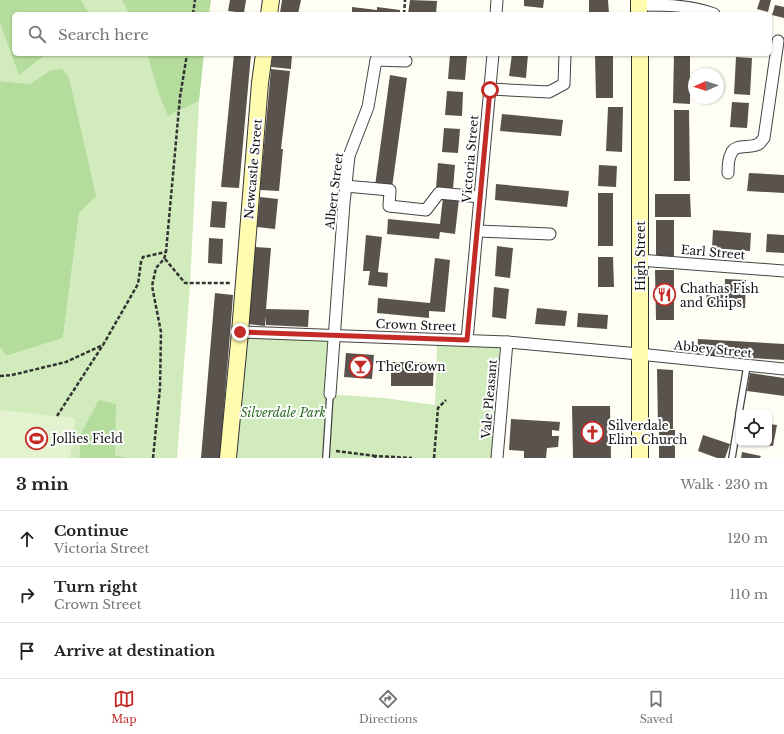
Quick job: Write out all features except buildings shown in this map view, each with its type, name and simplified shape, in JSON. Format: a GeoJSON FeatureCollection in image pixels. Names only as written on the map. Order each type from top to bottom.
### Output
{"type":"FeatureCollection","features":[{"type":"Feature","properties":{"kind":"main road"},"geometry":{"type":"LineString","coordinates":[[269,12],[271,0]]}},
{"type":"Feature","properties":{"kind":"main road","name":"Newcastle Street"},"geometry":{"type":"LineString","coordinates":[[228,458],[240,332],[260,83],[264,56]]}},
{"type":"Feature","properties":{"kind":"main road","name":"High Street"},"geometry":{"type":"LineString","coordinates":[[640,56],[640,458]]}},
{"type":"Feature","properties":{"kind":"street"},"geometry":{"type":"LineString","coordinates":[[496,12],[497,0]]}},
{"type":"Feature","properties":{"kind":"street"},"geometry":{"type":"LineString","coordinates":[[639,6],[679,6],[707,12]]}},
{"type":"Feature","properties":{"kind":"street"},"geometry":{"type":"LineString","coordinates":[[728,173],[731,153],[734,149],[760,144],[764,138],[777,41]]}},
{"type":"Feature","properties":{"kind":"street","name":"Victoria Street"},"geometry":{"type":"LineString","coordinates":[[467,340],[493,56]]}},
{"type":"Feature","properties":{"kind":"street"},"geometry":{"type":"LineString","coordinates":[[490,90],[550,92],[564,84],[565,56]]}},
{"type":"Feature","properties":{"kind":"street","name":"Albert Street"},"geometry":{"type":"LineString","coordinates":[[330,394],[345,186],[349,156],[368,107],[376,60],[406,61]]}},
{"type":"Feature","properties":{"kind":"street"},"geometry":{"type":"LineString","coordinates":[[345,186],[390,190],[389,206],[426,210],[439,193],[480,197]]}},
{"type":"Feature","properties":{"kind":"street"},"geometry":{"type":"LineString","coordinates":[[478,231],[550,234]]}},
{"type":"Feature","properties":{"kind":"street","name":"Earl Street"},"geometry":{"type":"LineString","coordinates":[[639,260],[784,271]]}},
{"type":"Feature","properties":{"kind":"street","name":"Crown Street"},"geometry":{"type":"LineString","coordinates":[[240,332],[508,342],[640,354]]}},
{"type":"Feature","properties":{"kind":"street","name":"Vale Pleasant"},"geometry":{"type":"LineString","coordinates":[[497,458],[508,342]]}},
{"type":"Feature","properties":{"kind":"street","name":"Abbey Street"},"geometry":{"type":"LineString","coordinates":[[640,354],[784,370]]}},
{"type":"Feature","properties":{"kind":"lane"},"geometry":{"type":"LineString","coordinates":[[740,410],[747,366]]}},
{"type":"Feature","properties":{"kind":"lane"},"geometry":{"type":"LineString","coordinates":[[326,458],[330,394]]}},
{"type":"Feature","properties":{"kind":"lane"},"geometry":{"type":"LineString","coordinates":[[732,458],[736,433]]}},
{"type":"Feature","properties":{"kind":"path"},"geometry":{"type":"LineString","coordinates":[[193,12],[195,0]]}},
{"type":"Feature","properties":{"kind":"path"},"geometry":{"type":"LineString","coordinates":[[404,12],[405,0]]}},
{"type":"Feature","properties":{"kind":"path"},"geometry":{"type":"LineString","coordinates":[[153,458],[160,388],[161,332],[152,286],[156,268],[164,259],[166,252],[180,98],[187,56]]}},
{"type":"Feature","properties":{"kind":"path"},"geometry":{"type":"LineString","coordinates":[[57,416],[103,345],[138,284],[143,257],[166,252]]}},
{"type":"Feature","properties":{"kind":"path"},"geometry":{"type":"LineString","coordinates":[[164,259],[185,283],[243,283]]}},
{"type":"Feature","properties":{"kind":"path"},"geometry":{"type":"LineString","coordinates":[[0,376],[12,375],[66,362],[103,345]]}},
{"type":"Feature","properties":{"kind":"path"},"geometry":{"type":"LineString","coordinates":[[434,458],[438,408],[446,400]]}},
{"type":"Feature","properties":{"kind":"path"},"geometry":{"type":"LineString","coordinates":[[326,450],[375,457],[412,458]]}},
{"type":"Feature","properties":{"kind":"green space"},"geometry":{"type":"Polygon","coordinates":[[[0,0],[122,0],[128,12],[12,12],[12,56],[148,56],[168,116],[199,101],[190,286],[177,458],[115,457],[115,404],[81,433],[79,458],[0,458],[0,347],[6,356],[63,338],[79,213],[49,71],[30,84],[0,81],[0,0]]]}},
{"type":"Feature","properties":{"kind":"green space"},"geometry":{"type":"Polygon","coordinates":[[[0,0],[81,0],[88,12],[12,12],[12,56],[0,23],[0,0]]]}},
{"type":"Feature","properties":{"kind":"green space"},"geometry":{"type":"Polygon","coordinates":[[[122,0],[211,0],[209,12],[128,12],[122,0]]]}},
{"type":"Feature","properties":{"kind":"green space"},"geometry":{"type":"Polygon","coordinates":[[[12,56],[43,56],[19,75],[12,56]]]}},
{"type":"Feature","properties":{"kind":"green space"},"geometry":{"type":"Polygon","coordinates":[[[148,56],[204,56],[199,101],[168,116],[159,94],[148,56]]]}},
{"type":"Feature","properties":{"kind":"green space"},"geometry":{"type":"Polygon","coordinates":[[[62,69],[69,78],[96,196],[79,213],[63,338],[6,356],[0,347],[0,81],[30,84],[49,71],[62,69]]]}},
{"type":"Feature","properties":{"kind":"green space","name":"Silverdale Park"},"geometry":{"type":"Polygon","coordinates":[[[244,336],[329,341],[326,394],[384,398],[435,405],[437,343],[500,347],[492,458],[234,458],[244,336]]]}},
{"type":"Feature","properties":{"kind":"green space"},"geometry":{"type":"Polygon","coordinates":[[[99,400],[116,404],[115,456],[130,458],[79,458],[81,433],[99,400]]]}},
{"type":"Feature","properties":{"kind":"green space","name":"Jollies Field"},"geometry":{"type":"Polygon","coordinates":[[[0,410],[75,418],[70,458],[0,458],[0,410]]]}},
{"type":"Feature","properties":{"kind":"place","name":"Chathas Fish and Chips"},"geometry":{"type":"Point","coordinates":[665,295]}},
{"type":"Feature","properties":{"kind":"place","name":"The Crown"},"geometry":{"type":"Point","coordinates":[361,366]}},
{"type":"Feature","properties":{"kind":"place","name":"Silverdale Elim Church"},"geometry":{"type":"Point","coordinates":[592,432]}},
{"type":"Feature","properties":{"kind":"place","name":"Jollies Field"},"geometry":{"type":"Point","coordinates":[36,438]}},
{"type":"Feature","properties":{"kind":"route"},"geometry":{"type":"LineString","coordinates":[[240,332],[467,340],[490,90]]}}]}
